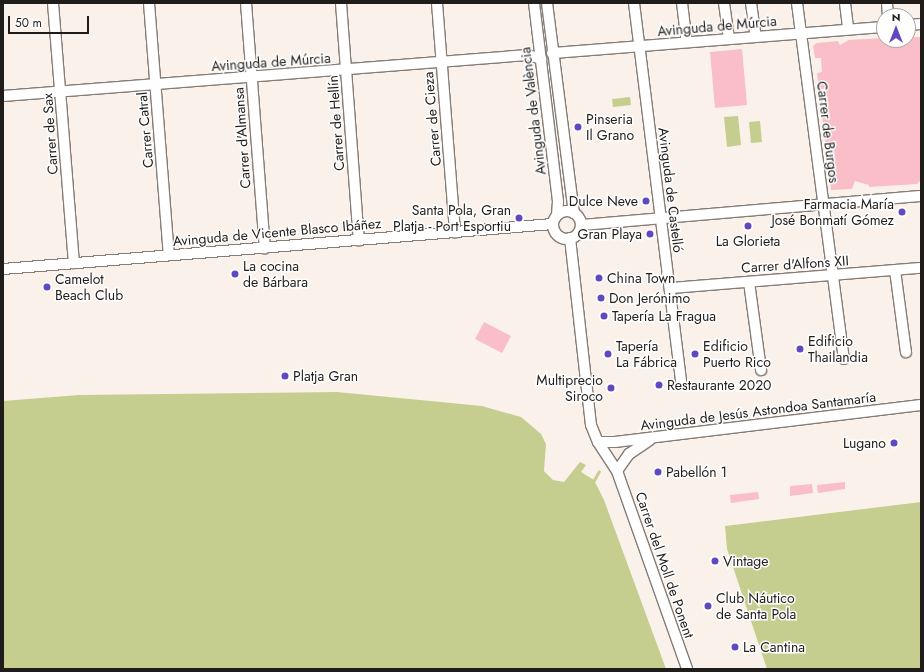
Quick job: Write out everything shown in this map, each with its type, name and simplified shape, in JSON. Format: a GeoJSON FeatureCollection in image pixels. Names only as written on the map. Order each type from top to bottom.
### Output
{"type":"FeatureCollection","features":[{"type":"Feature","properties":{"kind":"street","name":"Carrer de Sax"},"geometry":{"type":"LineString","coordinates":[[53,3],[74,263]]}},
{"type":"Feature","properties":{"kind":"street","name":"Carrer Catral"},"geometry":{"type":"LineString","coordinates":[[149,3],[169,255]]}},
{"type":"Feature","properties":{"kind":"street","name":"Carrer d'Almansa"},"geometry":{"type":"LineString","coordinates":[[246,3],[265,248]]}},
{"type":"Feature","properties":{"kind":"street","name":"Carrer de Hellín"},"geometry":{"type":"LineString","coordinates":[[341,3],[359,240]]}},
{"type":"Feature","properties":{"kind":"street","name":"Carrer de Cieza"},"geometry":{"type":"LineString","coordinates":[[437,3],[455,232]]}},
{"type":"Feature","properties":{"kind":"street","name":"Avinguda de València"},"geometry":{"type":"LineString","coordinates":[[534,3],[558,200],[555,220]]}},
{"type":"Feature","properties":{"kind":"street","name":"Avinguda de València"},"geometry":{"type":"LineString","coordinates":[[547,3],[552,53],[574,213]]}},
{"type":"Feature","properties":{"kind":"street","name":"Avinguda de Castelló"},"geometry":{"type":"LineString","coordinates":[[634,3],[681,381]]}},
{"type":"Feature","properties":{"kind":"street"},"geometry":{"type":"LineString","coordinates":[[682,3],[687,42]]}},
{"type":"Feature","properties":{"kind":"street"},"geometry":{"type":"LineString","coordinates":[[724,3],[729,39]]}},
{"type":"Feature","properties":{"kind":"street"},"geometry":{"type":"LineString","coordinates":[[751,3],[756,37]]}},
{"type":"Feature","properties":{"kind":"street","name":"Carrer de Burgos"},"geometry":{"type":"LineString","coordinates":[[797,3],[822,204],[844,359]]}},
{"type":"Feature","properties":{"kind":"street"},"geometry":{"type":"LineString","coordinates":[[845,3],[848,29]]}},
{"type":"Feature","properties":{"kind":"street","name":"Avinguda de Múrcia"},"geometry":{"type":"LineString","coordinates":[[552,53],[876,27]]}},
{"type":"Feature","properties":{"kind":"street","name":"Avinguda de Múrcia"},"geometry":{"type":"LineString","coordinates":[[3,96],[528,55],[541,59]]}},
{"type":"Feature","properties":{"kind":"street"},"geometry":{"type":"LineString","coordinates":[[581,225],[921,196]]}},
{"type":"Feature","properties":{"kind":"street"},"geometry":{"type":"LineString","coordinates":[[565,211],[574,213],[581,225],[578,233],[570,238],[558,236],[555,220],[565,211]]}},
{"type":"Feature","properties":{"kind":"street","name":"Avinguda de Vicente Blasco Ibáñez"},"geometry":{"type":"LineString","coordinates":[[3,269],[455,232],[555,220]]}},
{"type":"Feature","properties":{"kind":"street"},"geometry":{"type":"LineString","coordinates":[[570,238],[591,425],[598,442]]}},
{"type":"Feature","properties":{"kind":"street","name":"Carrer d'Alfons XII"},"geometry":{"type":"LineString","coordinates":[[670,288],[921,268]]}},
{"type":"Feature","properties":{"kind":"street"},"geometry":{"type":"LineString","coordinates":[[895,270],[906,352]]}},
{"type":"Feature","properties":{"kind":"street"},"geometry":{"type":"LineString","coordinates":[[749,282],[761,370]]}},
{"type":"Feature","properties":{"kind":"street","name":"Avinguda de Jesús Astondoa Santamaría"},"geometry":{"type":"LineString","coordinates":[[598,442],[653,438],[921,405]]}},
{"type":"Feature","properties":{"kind":"street"},"geometry":{"type":"LineString","coordinates":[[617,471],[628,454],[653,438]]}},
{"type":"Feature","properties":{"kind":"street","name":"Carrer del Moll de Ponent"},"geometry":{"type":"LineString","coordinates":[[598,442],[617,471],[687,669]]}},
{"type":"Feature","properties":{"kind":"shaded area"},"geometry":{"type":"Polygon","coordinates":[[[916,37],[921,37],[921,180],[917,184],[869,187],[869,185],[855,181],[852,189],[831,190],[817,73],[822,72],[821,58],[815,58],[813,46],[817,43],[838,41],[840,45],[849,40],[876,38],[876,48],[916,48],[916,37]]]}},
{"type":"Feature","properties":{"kind":"shaded area"},"geometry":{"type":"Polygon","coordinates":[[[742,49],[747,105],[715,108],[710,52],[742,49]]]}},
{"type":"Feature","properties":{"kind":"shaded area"},"geometry":{"type":"Polygon","coordinates":[[[630,97],[631,105],[613,107],[612,99],[630,97]]]}},
{"type":"Feature","properties":{"kind":"shaded area"},"geometry":{"type":"Polygon","coordinates":[[[738,116],[741,145],[727,147],[724,117],[738,116]]]}},
{"type":"Feature","properties":{"kind":"shaded area"},"geometry":{"type":"Polygon","coordinates":[[[760,121],[762,142],[751,143],[749,122],[760,121]]]}},
{"type":"Feature","properties":{"kind":"shaded area"},"geometry":{"type":"Polygon","coordinates":[[[484,322],[511,336],[502,353],[475,339],[484,322]]]}},
{"type":"Feature","properties":{"kind":"shaded area"},"geometry":{"type":"Polygon","coordinates":[[[337,392],[482,406],[521,417],[541,434],[546,444],[544,471],[553,480],[564,482],[580,462],[586,465],[581,472],[594,480],[604,500],[666,669],[3,669],[3,401],[79,395],[337,392]]]}},
{"type":"Feature","properties":{"kind":"shaded area"},"geometry":{"type":"Polygon","coordinates":[[[845,482],[845,489],[818,493],[817,485],[845,482]]]}},
{"type":"Feature","properties":{"kind":"shaded area"},"geometry":{"type":"Polygon","coordinates":[[[812,484],[813,493],[790,496],[790,486],[812,484]]]}},
{"type":"Feature","properties":{"kind":"shaded area"},"geometry":{"type":"Polygon","coordinates":[[[758,492],[759,499],[731,503],[730,495],[758,492]]]}},
{"type":"Feature","properties":{"kind":"shaded area"},"geometry":{"type":"Polygon","coordinates":[[[921,502],[921,669],[767,669],[727,549],[725,526],[921,502]]]}},
{"type":"Feature","properties":{"kind":"waterway"},"geometry":{"type":"LineString","coordinates":[[594,480],[599,471]]}},
{"type":"Feature","properties":{"kind":"place","name":"Pinseria Il Grano"},"geometry":{"type":"Point","coordinates":[578,127]}},
{"type":"Feature","properties":{"kind":"place","name":"Dulce Neve"},"geometry":{"type":"Point","coordinates":[646,201]}},
{"type":"Feature","properties":{"kind":"place","name":"Farmacia María José Bonmatí Gómez"},"geometry":{"type":"Point","coordinates":[902,212]}},
{"type":"Feature","properties":{"kind":"place","name":"Santa Pola, Gran Platja - Port Esportiu"},"geometry":{"type":"Point","coordinates":[519,218]}},
{"type":"Feature","properties":{"kind":"place","name":"La Glorieta"},"geometry":{"type":"Point","coordinates":[748,226]}},
{"type":"Feature","properties":{"kind":"place","name":"Gran Playa"},"geometry":{"type":"Point","coordinates":[650,234]}},
{"type":"Feature","properties":{"kind":"place","name":"La cocina de Bárbara"},"geometry":{"type":"Point","coordinates":[235,274]}},
{"type":"Feature","properties":{"kind":"place","name":"China Town"},"geometry":{"type":"Point","coordinates":[599,278]}},
{"type":"Feature","properties":{"kind":"place","name":"Camelot Beach Club"},"geometry":{"type":"Point","coordinates":[47,287]}},
{"type":"Feature","properties":{"kind":"place","name":"Don Jerónimo"},"geometry":{"type":"Point","coordinates":[601,298]}},
{"type":"Feature","properties":{"kind":"place","name":"Tapería La Fragua"},"geometry":{"type":"Point","coordinates":[604,316]}},
{"type":"Feature","properties":{"kind":"place","name":"Edificio Thailandia"},"geometry":{"type":"Point","coordinates":[800,349]}},
{"type":"Feature","properties":{"kind":"place","name":"Tapería La Fábrica"},"geometry":{"type":"Point","coordinates":[608,354]}},
{"type":"Feature","properties":{"kind":"place","name":"Edificio Puerto Rico"},"geometry":{"type":"Point","coordinates":[695,354]}},
{"type":"Feature","properties":{"kind":"place","name":"Platja Gran"},"geometry":{"type":"Point","coordinates":[285,376]}},
{"type":"Feature","properties":{"kind":"place","name":"Restaurante 2020"},"geometry":{"type":"Point","coordinates":[659,385]}},
{"type":"Feature","properties":{"kind":"place","name":"Multiprecio Siroco"},"geometry":{"type":"Point","coordinates":[611,388]}},
{"type":"Feature","properties":{"kind":"place","name":"Lugano"},"geometry":{"type":"Point","coordinates":[894,443]}},
{"type":"Feature","properties":{"kind":"place","name":"Pabellón 1"},"geometry":{"type":"Point","coordinates":[658,472]}},
{"type":"Feature","properties":{"kind":"place","name":"Vintage"},"geometry":{"type":"Point","coordinates":[715,561]}},
{"type":"Feature","properties":{"kind":"place","name":"Club Náutico de Santa Pola"},"geometry":{"type":"Point","coordinates":[708,606]}},
{"type":"Feature","properties":{"kind":"place","name":"La Cantina"},"geometry":{"type":"Point","coordinates":[735,647]}}]}
